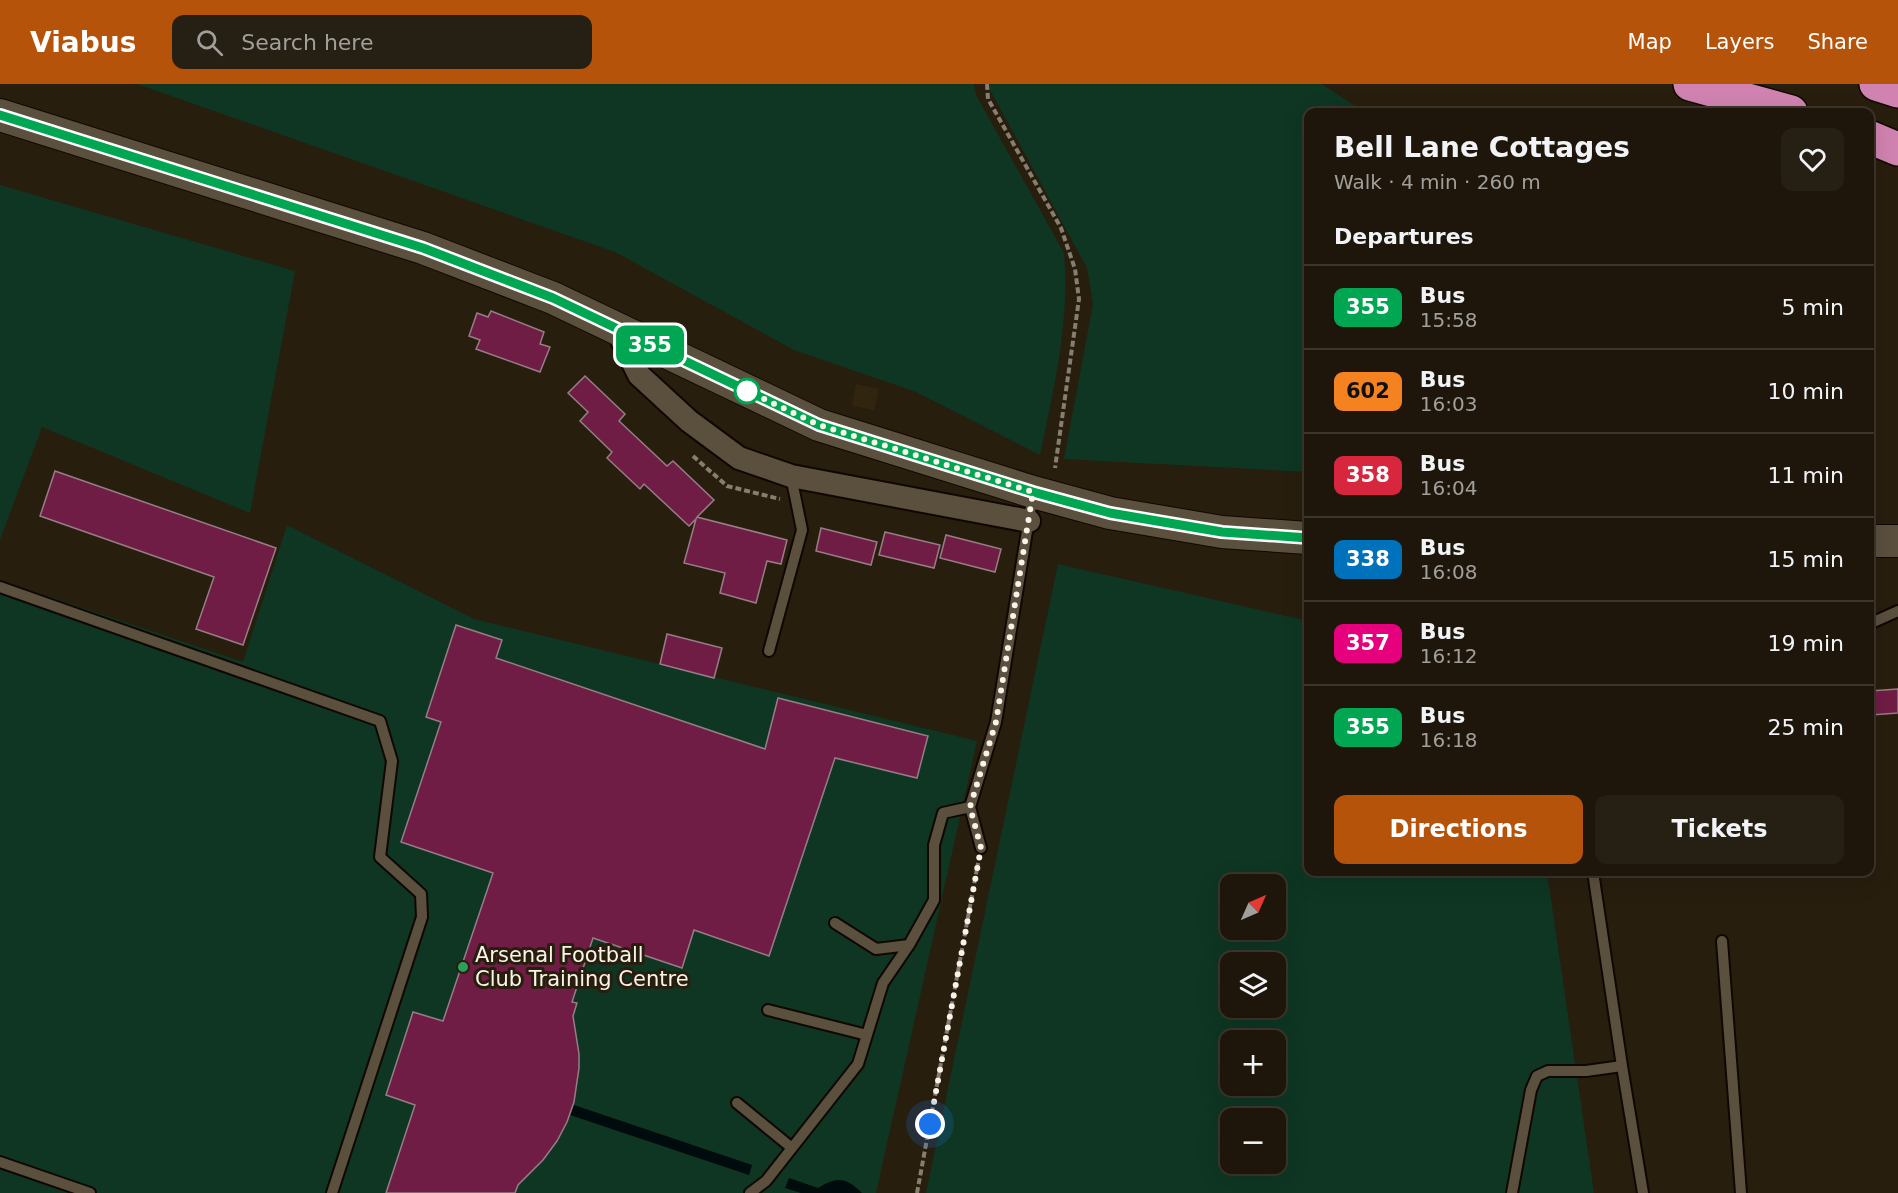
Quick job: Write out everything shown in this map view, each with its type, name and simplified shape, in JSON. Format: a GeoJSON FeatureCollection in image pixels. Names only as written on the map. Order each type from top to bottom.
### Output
{"type":"FeatureCollection","features":[{"type":"Feature","properties":{"kind":"highway"},"geometry":{"type":"LineString","coordinates":[[1690,84],[1777,108]]}},
{"type":"Feature","properties":{"kind":"highway"},"geometry":{"type":"LineString","coordinates":[[1876,84],[1898,91]]}},
{"type":"Feature","properties":{"kind":"highway"},"geometry":{"type":"LineString","coordinates":[[1874,139],[1898,149]]}},
{"type":"Feature","properties":{"kind":"main road"},"geometry":{"type":"LineString","coordinates":[[0,115],[423,248],[553,298],[819,425],[1031,506],[1110,513],[1222,532],[1304,538]]}},
{"type":"Feature","properties":{"kind":"main road"},"geometry":{"type":"LineString","coordinates":[[1874,541],[1898,541]]}},
{"type":"Feature","properties":{"kind":"street"},"geometry":{"type":"LineString","coordinates":[[616,328],[639,375],[689,421],[739,458],[791,476],[1031,506]]}},
{"type":"Feature","properties":{"kind":"lane"},"geometry":{"type":"LineString","coordinates":[[769,651],[802,530],[791,476]]}},
{"type":"Feature","properties":{"kind":"lane"},"geometry":{"type":"LineString","coordinates":[[981,848],[970,807],[996,722],[1031,506]]}},
{"type":"Feature","properties":{"kind":"lane"},"geometry":{"type":"LineString","coordinates":[[0,586],[380,721],[392,761],[380,857],[421,894],[422,917],[332,1193]]}},
{"type":"Feature","properties":{"kind":"lane"},"geometry":{"type":"LineString","coordinates":[[1874,622],[1898,611]]}},
{"type":"Feature","properties":{"kind":"lane"},"geometry":{"type":"LineString","coordinates":[[750,1193],[766,1181],[858,1064],[883,983],[909,945],[934,900],[933,845],[943,813],[970,807]]}},
{"type":"Feature","properties":{"kind":"lane"},"geometry":{"type":"LineString","coordinates":[[1594,876],[1643,1193]]}},
{"type":"Feature","properties":{"kind":"lane"},"geometry":{"type":"LineString","coordinates":[[835,923],[876,949],[909,945]]}},
{"type":"Feature","properties":{"kind":"lane"},"geometry":{"type":"LineString","coordinates":[[1722,941],[1740,1193]]}},
{"type":"Feature","properties":{"kind":"lane"},"geometry":{"type":"LineString","coordinates":[[768,1010],[867,1035]]}},
{"type":"Feature","properties":{"kind":"lane"},"geometry":{"type":"LineString","coordinates":[[1512,1193],[1532,1090],[1537,1076],[1548,1071],[1586,1071],[1622,1066]]}},
{"type":"Feature","properties":{"kind":"lane"},"geometry":{"type":"LineString","coordinates":[[737,1103],[792,1148]]}},
{"type":"Feature","properties":{"kind":"lane"},"geometry":{"type":"LineString","coordinates":[[0,1162],[90,1193]]}},
{"type":"Feature","properties":{"kind":"path"},"geometry":{"type":"LineString","coordinates":[[987,84],[988,99],[1061,228],[1075,269],[1079,299],[1054,468]]}},
{"type":"Feature","properties":{"kind":"path"},"geometry":{"type":"LineString","coordinates":[[917,1193],[981,848]]}},
{"type":"Feature","properties":{"kind":"shaded area"},"geometry":{"type":"Polygon","coordinates":[[[856,384],[879,389],[874,410],[852,406],[856,384]]]}},
{"type":"Feature","properties":{"kind":"shaded area"},"geometry":{"type":"Polygon","coordinates":[[[574,1105],[752,1165],[749,1175],[570,1115],[574,1105]]]}},
{"type":"Feature","properties":{"kind":"shaded area"},"geometry":{"type":"Polygon","coordinates":[[[789,1178],[818,1188],[831,1181],[846,1181],[862,1193],[801,1193],[785,1188],[789,1178]]]}},
{"type":"Feature","properties":{"kind":"green space"},"geometry":{"type":"Polygon","coordinates":[[[137,84],[974,84],[976,95],[1064,253],[1063,329],[1040,455],[916,392],[794,350],[615,252],[137,84]]]}},
{"type":"Feature","properties":{"kind":"green space"},"geometry":{"type":"Polygon","coordinates":[[[990,84],[1322,84],[1358,108],[1304,108],[1304,472],[1064,459],[1093,304],[1087,268],[989,88],[990,84]]]}},
{"type":"Feature","properties":{"kind":"green space"},"geometry":{"type":"Polygon","coordinates":[[[0,185],[295,271],[250,513],[42,427],[0,540],[0,185]]]}},
{"type":"Feature","properties":{"kind":"green space","name":"Arsenal Football Club Training Centre"},"geometry":{"type":"Polygon","coordinates":[[[287,525],[474,619],[977,741],[876,1193],[0,1193],[0,580],[243,662],[287,525]]]}},
{"type":"Feature","properties":{"kind":"green space"},"geometry":{"type":"Polygon","coordinates":[[[1058,564],[1304,620],[1304,876],[1548,876],[1594,1193],[926,1193],[1058,564]]]}},
{"type":"Feature","properties":{"kind":"building"},"geometry":{"type":"Polygon","coordinates":[[[491,311],[544,332],[540,344],[550,347],[540,372],[476,349],[480,340],[469,336],[477,313],[488,317],[491,311]]]}},
{"type":"Feature","properties":{"kind":"building"},"geometry":{"type":"Polygon","coordinates":[[[585,376],[625,414],[619,421],[667,466],[673,461],[714,500],[697,517],[787,540],[781,564],[767,561],[756,603],[720,593],[725,573],[684,563],[696,519],[689,526],[644,484],[640,489],[607,458],[612,452],[580,421],[588,412],[568,393],[585,376]]]}},
{"type":"Feature","properties":{"kind":"building"},"geometry":{"type":"Polygon","coordinates":[[[55,471],[276,548],[243,645],[196,629],[214,577],[40,516],[55,471]]]}},
{"type":"Feature","properties":{"kind":"building"},"geometry":{"type":"Polygon","coordinates":[[[821,528],[877,542],[871,565],[816,551],[821,528]]]}},
{"type":"Feature","properties":{"kind":"building"},"geometry":{"type":"Polygon","coordinates":[[[885,532],[940,545],[934,568],[879,555],[885,532]]]}},
{"type":"Feature","properties":{"kind":"building"},"geometry":{"type":"Polygon","coordinates":[[[946,535],[1001,549],[995,572],[940,558],[946,535]]]}},
{"type":"Feature","properties":{"kind":"building"},"geometry":{"type":"Polygon","coordinates":[[[456,625],[502,640],[496,658],[765,749],[778,698],[928,736],[917,778],[835,758],[769,956],[694,930],[682,968],[593,938],[572,1002],[577,1003],[573,1016],[579,1054],[574,1102],[557,1141],[543,1160],[518,1185],[515,1193],[386,1193],[415,1105],[386,1095],[413,1012],[443,1021],[493,873],[401,842],[441,722],[426,717],[456,625]]]}},
{"type":"Feature","properties":{"kind":"building"},"geometry":{"type":"Polygon","coordinates":[[[667,634],[722,648],[714,678],[660,664],[667,634]]]}},
{"type":"Feature","properties":{"kind":"building"},"geometry":{"type":"Polygon","coordinates":[[[1898,689],[1898,713],[1874,715],[1874,691],[1898,689]]]}},
{"type":"Feature","properties":{"kind":"bus line","name":"355"},"geometry":{"type":"LineString","coordinates":[[0,115],[423,248],[553,298],[819,425],[1033,492],[1110,513],[1222,532],[1304,538]]}},
{"type":"Feature","properties":{"kind":"place","name":"Arsenal Football Club Training Centre"},"geometry":{"type":"Point","coordinates":[463,967]}},
{"type":"Feature","properties":{"kind":"route"},"geometry":{"type":"LineString","coordinates":[[747,391],[741,388],[819,425],[1033,492],[996,722],[970,807],[981,848],[930,1124]]}}]}
